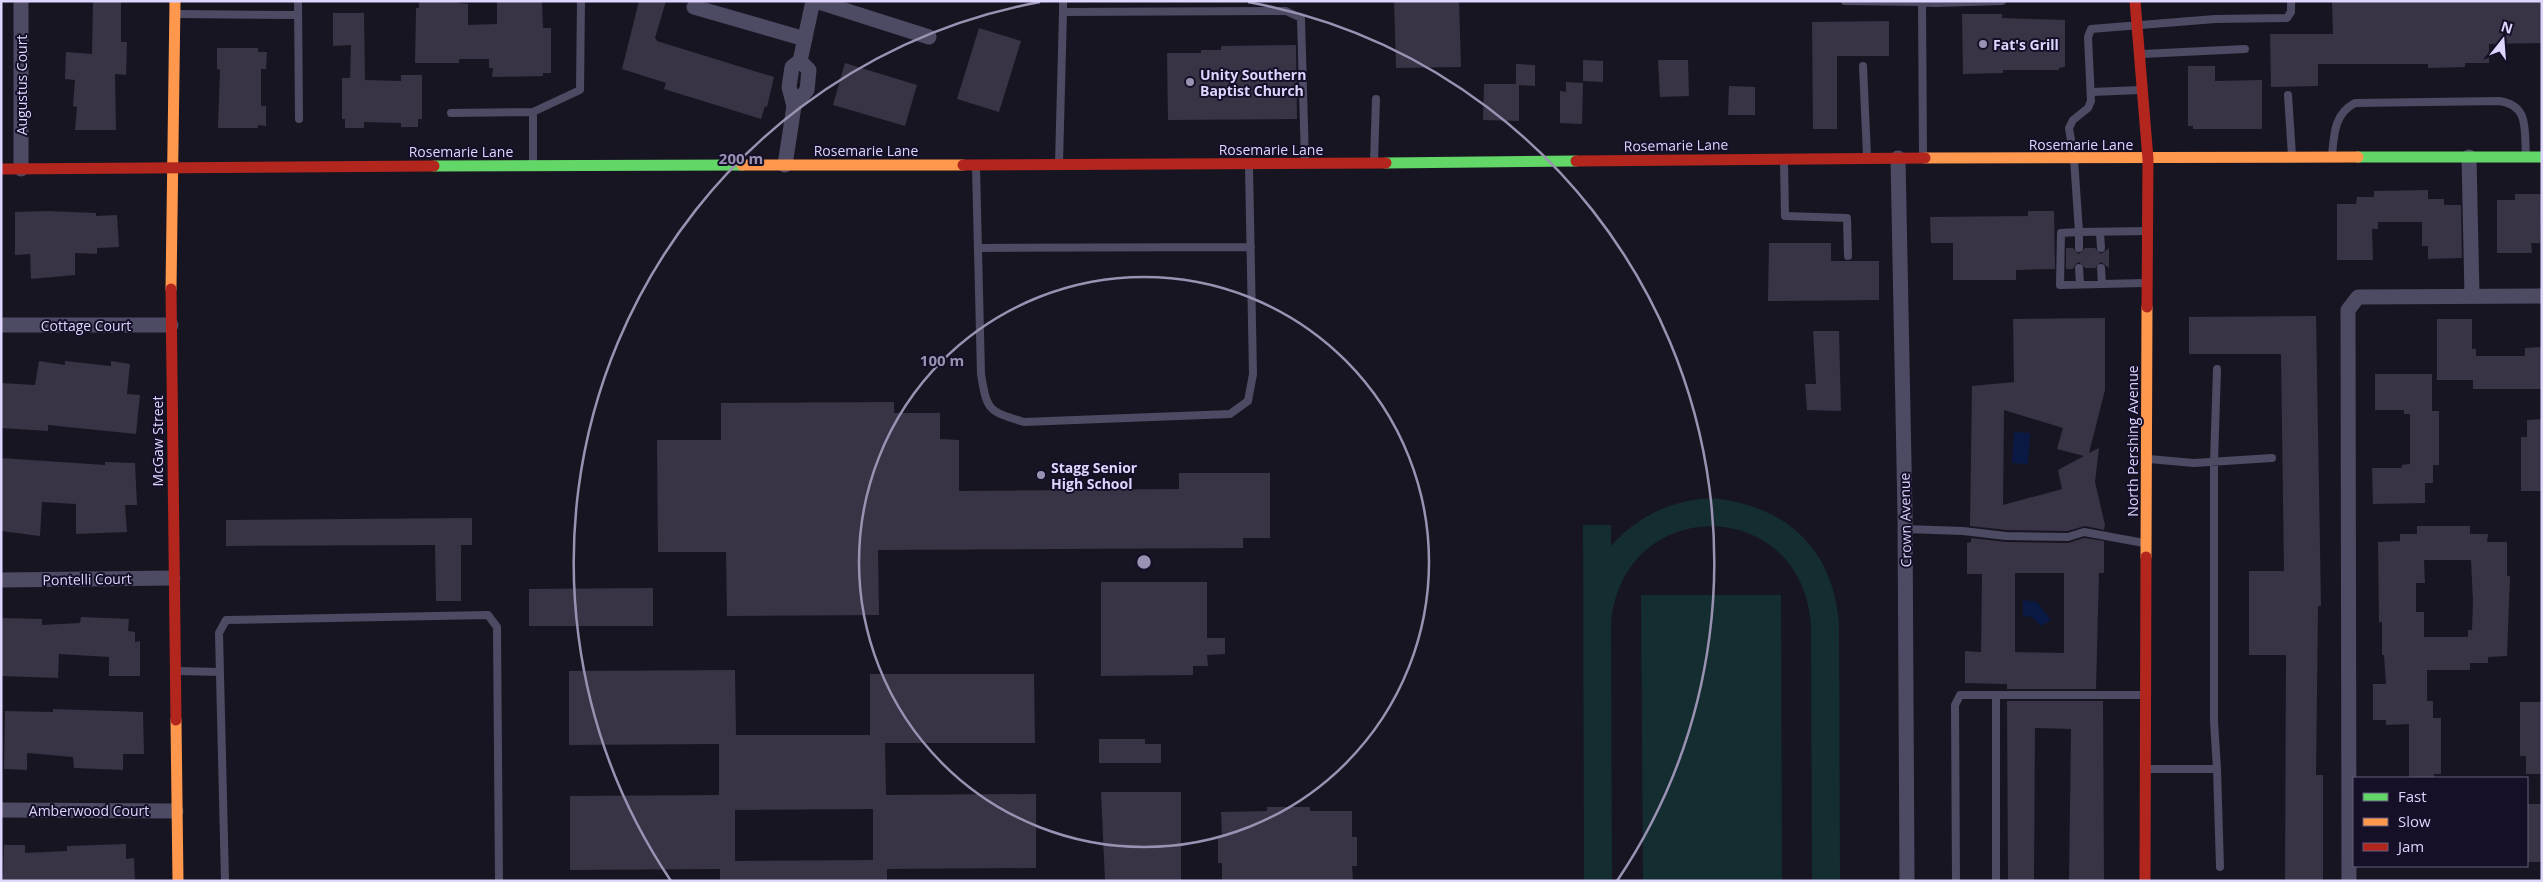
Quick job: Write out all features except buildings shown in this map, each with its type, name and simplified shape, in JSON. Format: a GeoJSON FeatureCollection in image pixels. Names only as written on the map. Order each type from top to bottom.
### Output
{"type":"FeatureCollection","features":[{"type":"Feature","properties":{"kind":"street","name":"Augustus Court"},"geometry":{"type":"LineString","coordinates":[[21,1],[21,169]]}},
{"type":"Feature","properties":{"kind":"street","name":"McGaw Street"},"geometry":{"type":"LineString","coordinates":[[174,1],[171,324],[178,881]]}},
{"type":"Feature","properties":{"kind":"street"},"geometry":{"type":"LineString","coordinates":[[786,165],[794,106],[789,87],[792,66],[800,61],[815,1],[929,37]]}},
{"type":"Feature","properties":{"kind":"street","name":"North Pershing Avenue"},"geometry":{"type":"LineString","coordinates":[[2135,1],[2148,159],[2146,881]]}},
{"type":"Feature","properties":{"kind":"street"},"geometry":{"type":"LineString","coordinates":[[694,7],[805,39]]}},
{"type":"Feature","properties":{"kind":"street"},"geometry":{"type":"LineString","coordinates":[[2469,157],[2472,296]]}},
{"type":"Feature","properties":{"kind":"street","name":"Rosemarie Lane"},"geometry":{"type":"LineString","coordinates":[[1,169],[1304,164],[1898,158],[2542,157]]}},
{"type":"Feature","properties":{"kind":"street","name":"Crown Avenue"},"geometry":{"type":"LineString","coordinates":[[1898,158],[1905,529],[1906,881]]}},
{"type":"Feature","properties":{"kind":"street"},"geometry":{"type":"LineString","coordinates":[[2349,881],[2348,310],[2358,297],[2542,296]]}},
{"type":"Feature","properties":{"kind":"street","name":"Cottage Court"},"geometry":{"type":"LineString","coordinates":[[1,325],[171,324]]}},
{"type":"Feature","properties":{"kind":"street","name":"Pontelli Court"},"geometry":{"type":"LineString","coordinates":[[1,580],[173,578]]}},
{"type":"Feature","properties":{"kind":"street","name":"Amberwood Court"},"geometry":{"type":"LineString","coordinates":[[1,810],[176,811]]}},
{"type":"Feature","properties":{"kind":"lane"},"geometry":{"type":"LineString","coordinates":[[298,1],[299,118]]}},
{"type":"Feature","properties":{"kind":"lane"},"geometry":{"type":"LineString","coordinates":[[451,113],[533,112],[580,90],[581,1]]}},
{"type":"Feature","properties":{"kind":"lane"},"geometry":{"type":"LineString","coordinates":[[1059,165],[1063,1]]}},
{"type":"Feature","properties":{"kind":"lane"},"geometry":{"type":"LineString","coordinates":[[1845,1],[2002,1]]}},
{"type":"Feature","properties":{"kind":"lane"},"geometry":{"type":"LineString","coordinates":[[2079,248],[2074,159],[2069,128],[2073,120],[2088,108],[2091,101],[2088,37],[2091,29],[2215,19],[2287,18],[2291,12],[2291,1]]}},
{"type":"Feature","properties":{"kind":"lane"},"geometry":{"type":"LineString","coordinates":[[1922,2],[1923,159]]}},
{"type":"Feature","properties":{"kind":"lane"},"geometry":{"type":"LineString","coordinates":[[1063,12],[1286,12],[1301,18],[1304,164]]}},
{"type":"Feature","properties":{"kind":"lane"},"geometry":{"type":"LineString","coordinates":[[174,14],[298,15]]}},
{"type":"Feature","properties":{"kind":"lane"},"geometry":{"type":"LineString","coordinates":[[2140,54],[2244,49]]}},
{"type":"Feature","properties":{"kind":"lane"},"geometry":{"type":"LineString","coordinates":[[1863,66],[1868,159]]}},
{"type":"Feature","properties":{"kind":"lane"},"geometry":{"type":"LineString","coordinates":[[2092,92],[2142,90]]}},
{"type":"Feature","properties":{"kind":"lane"},"geometry":{"type":"LineString","coordinates":[[2288,95],[2292,158]]}},
{"type":"Feature","properties":{"kind":"lane"},"geometry":{"type":"LineString","coordinates":[[1374,163],[1376,100]]}},
{"type":"Feature","properties":{"kind":"lane"},"geometry":{"type":"LineString","coordinates":[[2332,158],[2335,127],[2341,113],[2347,107],[2365,102],[2403,101],[2499,101],[2514,104],[2523,116],[2526,157]]}},
{"type":"Feature","properties":{"kind":"lane"},"geometry":{"type":"LineString","coordinates":[[532,166],[533,112]]}},
{"type":"Feature","properties":{"kind":"lane"},"geometry":{"type":"LineString","coordinates":[[1784,160],[1784,216],[1847,218],[1848,256]]}},
{"type":"Feature","properties":{"kind":"lane"},"geometry":{"type":"LineString","coordinates":[[976,165],[981,374],[986,402],[998,414],[1024,422],[1230,414],[1248,401],[1252,382],[1249,164]]}},
{"type":"Feature","properties":{"kind":"lane"},"geometry":{"type":"LineString","coordinates":[[2147,283],[2060,284],[2061,233],[2148,231]]}},
{"type":"Feature","properties":{"kind":"lane"},"geometry":{"type":"LineString","coordinates":[[2100,232],[2101,248]]}},
{"type":"Feature","properties":{"kind":"lane"},"geometry":{"type":"LineString","coordinates":[[978,248],[1251,247]]}},
{"type":"Feature","properties":{"kind":"lane"},"geometry":{"type":"LineString","coordinates":[[2079,268],[2080,284]]}},
{"type":"Feature","properties":{"kind":"lane"},"geometry":{"type":"LineString","coordinates":[[2102,268],[2102,284]]}},
{"type":"Feature","properties":{"kind":"lane"},"geometry":{"type":"LineString","coordinates":[[2217,369],[2214,462],[2214,721],[2220,867]]}},
{"type":"Feature","properties":{"kind":"lane"},"geometry":{"type":"LineString","coordinates":[[2147,459],[2194,463],[2272,458]]}},
{"type":"Feature","properties":{"kind":"lane"},"geometry":{"type":"LineString","coordinates":[[1905,529],[1963,531],[2006,536],[2068,536],[2084,532],[2146,544]]}},
{"type":"Feature","properties":{"kind":"lane"},"geometry":{"type":"LineString","coordinates":[[225,881],[219,633],[226,620],[488,615],[498,627],[499,881]]}},
{"type":"Feature","properties":{"kind":"lane"},"geometry":{"type":"LineString","coordinates":[[175,671],[220,672]]}},
{"type":"Feature","properties":{"kind":"lane"},"geometry":{"type":"LineString","coordinates":[[1956,881],[1955,705],[1960,695],[2146,695]]}},
{"type":"Feature","properties":{"kind":"lane"},"geometry":{"type":"LineString","coordinates":[[1996,695],[1996,881]]}},
{"type":"Feature","properties":{"kind":"lane"},"geometry":{"type":"LineString","coordinates":[[2146,769],[2217,769]]}},
{"type":"Feature","properties":{"kind":"green space"},"geometry":{"type":"Polygon","coordinates":[[[1711,498],[1738,502],[1762,510],[1783,521],[1801,536],[1816,553],[1827,574],[1835,598],[1839,625],[1840,881],[1812,881],[1811,625],[1800,582],[1777,551],[1746,533],[1711,526],[1676,532],[1645,551],[1622,582],[1611,625],[1612,881],[1584,881],[1583,525],[1611,525],[1611,546],[1633,526],[1656,512],[1682,502],[1711,498]]]}},
{"type":"Feature","properties":{"kind":"green space"},"geometry":{"type":"Polygon","coordinates":[[[1641,595],[1781,595],[1782,881],[1643,881],[1641,595]]]}},
{"type":"Feature","properties":{"kind":"water"},"geometry":{"type":"Polygon","coordinates":[[[2014,432],[2030,433],[2028,464],[2012,463],[2014,432]]]}},
{"type":"Feature","properties":{"kind":"water"},"geometry":{"type":"Polygon","coordinates":[[[2023,600],[2037,602],[2051,620],[2041,626],[2032,617],[2023,616],[2023,600]]]}},
{"type":"Feature","properties":{"kind":"traffic: fast"},"geometry":{"type":"LineString","coordinates":[[2358,157],[2542,157]]}},
{"type":"Feature","properties":{"kind":"traffic: fast"},"geometry":{"type":"LineString","coordinates":[[1386,163],[1576,161]]}},
{"type":"Feature","properties":{"kind":"traffic: fast"},"geometry":{"type":"LineString","coordinates":[[434,166],[742,165]]}},
{"type":"Feature","properties":{"kind":"traffic: slow"},"geometry":{"type":"LineString","coordinates":[[171,289],[175,1]]}},
{"type":"Feature","properties":{"kind":"traffic: slow"},"geometry":{"type":"LineString","coordinates":[[1925,158],[2358,157]]}},
{"type":"Feature","properties":{"kind":"traffic: slow"},"geometry":{"type":"LineString","coordinates":[[742,165],[963,165]]}},
{"type":"Feature","properties":{"kind":"traffic: slow"},"geometry":{"type":"LineString","coordinates":[[2146,557],[2147,307]]}},
{"type":"Feature","properties":{"kind":"traffic: slow"},"geometry":{"type":"LineString","coordinates":[[176,720],[178,881]]}},
{"type":"Feature","properties":{"kind":"traffic: jam"},"geometry":{"type":"LineString","coordinates":[[2135,1],[2148,159],[2147,307]]}},
{"type":"Feature","properties":{"kind":"traffic: jam"},"geometry":{"type":"LineString","coordinates":[[1576,161],[1925,158]]}},
{"type":"Feature","properties":{"kind":"traffic: jam"},"geometry":{"type":"LineString","coordinates":[[963,165],[1386,163]]}},
{"type":"Feature","properties":{"kind":"traffic: jam"},"geometry":{"type":"LineString","coordinates":[[1,169],[434,166]]}},
{"type":"Feature","properties":{"kind":"traffic: jam"},"geometry":{"type":"LineString","coordinates":[[171,289],[176,720]]}},
{"type":"Feature","properties":{"kind":"traffic: jam"},"geometry":{"type":"LineString","coordinates":[[2145,881],[2146,557]]}},
{"type":"Feature","properties":{"kind":"place","name":"Fat's Grill"},"geometry":{"type":"Point","coordinates":[1983,44]}},
{"type":"Feature","properties":{"kind":"place","name":"Unity Southern Baptist Church"},"geometry":{"type":"Point","coordinates":[1190,82]}},
{"type":"Feature","properties":{"kind":"place","name":"Stagg Senior High School"},"geometry":{"type":"Point","coordinates":[1041,475]}}]}
